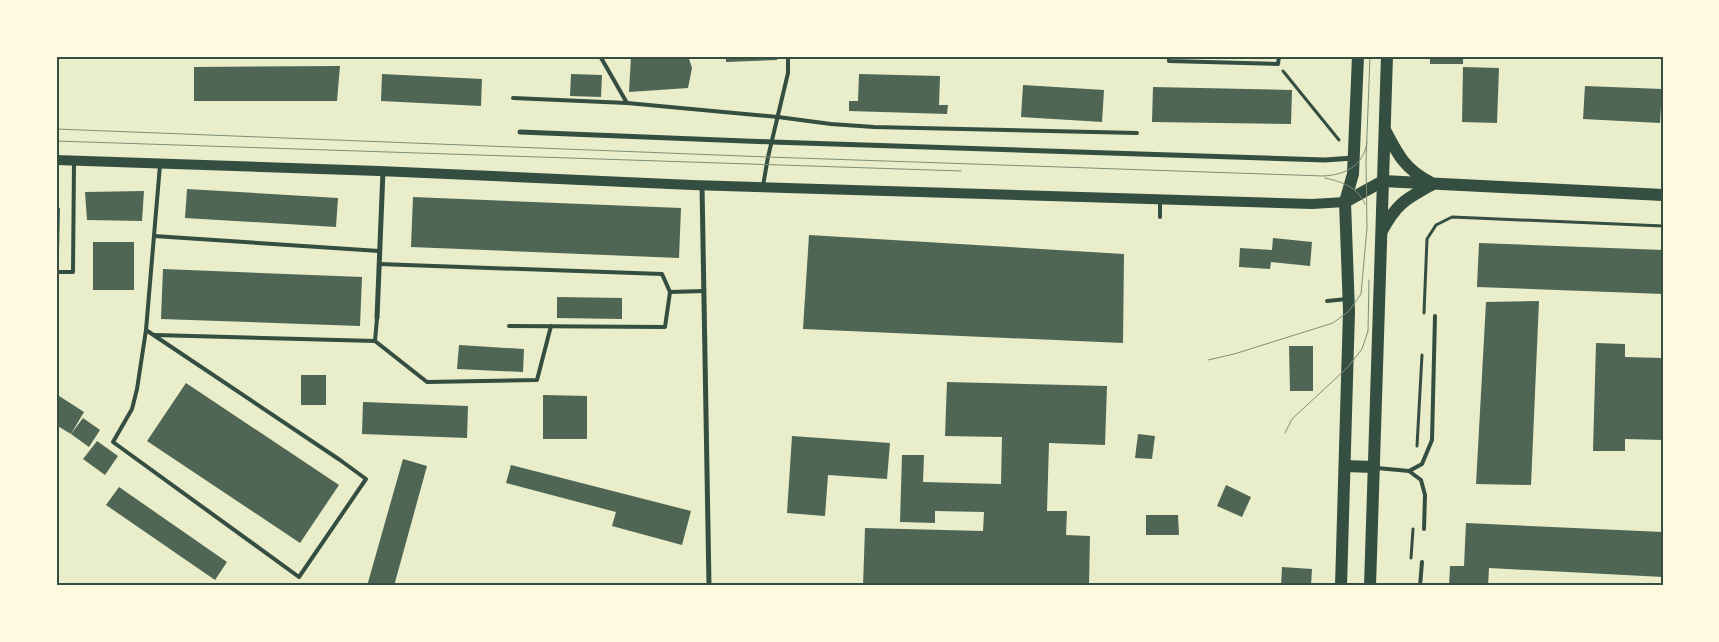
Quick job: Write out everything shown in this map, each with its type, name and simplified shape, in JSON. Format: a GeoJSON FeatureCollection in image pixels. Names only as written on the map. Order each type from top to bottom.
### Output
{"type":"FeatureCollection","features":[{"type":"Feature","properties":{"kind":"main road"},"geometry":{"type":"LineString","coordinates":[[1342,586],[1349,299],[1345,202],[1353,174],[1358,56]]}},
{"type":"Feature","properties":{"kind":"main road"},"geometry":{"type":"LineString","coordinates":[[1370,586],[1387,56]]}},
{"type":"Feature","properties":{"kind":"main road"},"geometry":{"type":"LineString","coordinates":[[1384,128],[1402,160],[1414,174],[1433,184]]}},
{"type":"Feature","properties":{"kind":"main road"},"geometry":{"type":"LineString","coordinates":[[56,160],[763,187],[1312,204],[1345,202],[1383,181],[1663,195]]}},
{"type":"Feature","properties":{"kind":"main road"},"geometry":{"type":"LineString","coordinates":[[1381,234],[1391,214],[1405,200],[1433,184]]}},
{"type":"Feature","properties":{"kind":"main road"},"geometry":{"type":"LineString","coordinates":[[1345,466],[1374,468]]}},
{"type":"Feature","properties":{"kind":"street"},"geometry":{"type":"LineString","coordinates":[[520,132],[1315,159],[1354,158]]}},
{"type":"Feature","properties":{"kind":"street"},"geometry":{"type":"LineString","coordinates":[[376,318],[383,171]]}},
{"type":"Feature","properties":{"kind":"street"},"geometry":{"type":"LineString","coordinates":[[702,184],[709,586]]}},
{"type":"Feature","properties":{"kind":"lane"},"geometry":{"type":"LineString","coordinates":[[600,56],[627,103]]}},
{"type":"Feature","properties":{"kind":"lane"},"geometry":{"type":"LineString","coordinates":[[763,187],[768,157],[788,73],[788,56]]}},
{"type":"Feature","properties":{"kind":"lane"},"geometry":{"type":"LineString","coordinates":[[1169,56],[1169,61],[1278,64],[1279,56]]}},
{"type":"Feature","properties":{"kind":"lane"},"geometry":{"type":"LineString","coordinates":[[513,98],[627,103],[874,127],[1138,133]]}},
{"type":"Feature","properties":{"kind":"lane"},"geometry":{"type":"LineString","coordinates":[[56,272],[73,272],[74,161]]}},
{"type":"Feature","properties":{"kind":"lane"},"geometry":{"type":"LineString","coordinates":[[146,330],[366,479],[299,578],[113,442],[132,408],[137,389],[146,330],[160,163]]}},
{"type":"Feature","properties":{"kind":"lane"},"geometry":{"type":"LineString","coordinates":[[1160,200],[1160,217]]}},
{"type":"Feature","properties":{"kind":"lane"},"geometry":{"type":"LineString","coordinates":[[154,236],[379,251]]}},
{"type":"Feature","properties":{"kind":"lane"},"geometry":{"type":"LineString","coordinates":[[378,264],[662,274],[670,292],[665,327],[509,326]]}},
{"type":"Feature","properties":{"kind":"lane"},"geometry":{"type":"LineString","coordinates":[[670,292],[704,291]]}},
{"type":"Feature","properties":{"kind":"lane"},"geometry":{"type":"LineString","coordinates":[[1327,301],[1349,299]]}},
{"type":"Feature","properties":{"kind":"lane"},"geometry":{"type":"LineString","coordinates":[[1408,471],[1422,464],[1432,440],[1435,316]]}},
{"type":"Feature","properties":{"kind":"lane"},"geometry":{"type":"LineString","coordinates":[[375,341],[376,318]]}},
{"type":"Feature","properties":{"kind":"lane"},"geometry":{"type":"LineString","coordinates":[[153,335],[375,341],[427,382],[537,380],[551,326]]}},
{"type":"Feature","properties":{"kind":"lane"},"geometry":{"type":"LineString","coordinates":[[1374,468],[1408,471],[1421,480],[1426,495],[1424,529]]}},
{"type":"Feature","properties":{"kind":"lane"},"geometry":{"type":"LineString","coordinates":[[1420,586],[1422,562]]}},
{"type":"Feature","properties":{"kind":"path"},"geometry":{"type":"LineString","coordinates":[[1278,64],[1354,158]]}},
{"type":"Feature","properties":{"kind":"path"},"geometry":{"type":"LineString","coordinates":[[1424,315],[1428,239],[1436,225],[1452,217],[1663,226]]}},
{"type":"Feature","properties":{"kind":"path"},"geometry":{"type":"LineString","coordinates":[[1416,467],[1422,351]]}},
{"type":"Feature","properties":{"kind":"path"},"geometry":{"type":"LineString","coordinates":[[1411,559],[1413,522]]}},
{"type":"Feature","properties":{"kind":"building"},"geometry":{"type":"Polygon","coordinates":[[[631,56],[688,56],[692,68],[688,88],[629,92],[631,56]]]}},
{"type":"Feature","properties":{"kind":"building"},"geometry":{"type":"Polygon","coordinates":[[[726,56],[777,56],[777,60],[726,62],[726,56]]]}},
{"type":"Feature","properties":{"kind":"building"},"geometry":{"type":"Polygon","coordinates":[[[1430,56],[1463,56],[1463,64],[1430,64],[1430,56]]]}},
{"type":"Feature","properties":{"kind":"building"},"geometry":{"type":"Polygon","coordinates":[[[340,66],[337,101],[194,101],[194,67],[340,66]]]}},
{"type":"Feature","properties":{"kind":"building"},"geometry":{"type":"Polygon","coordinates":[[[1463,67],[1499,68],[1497,123],[1462,122],[1463,67]]]}},
{"type":"Feature","properties":{"kind":"building"},"geometry":{"type":"Polygon","coordinates":[[[382,74],[482,79],[481,106],[381,101],[382,74]]]}},
{"type":"Feature","properties":{"kind":"building"},"geometry":{"type":"Polygon","coordinates":[[[571,74],[602,75],[601,97],[570,96],[571,74]]]}},
{"type":"Feature","properties":{"kind":"building"},"geometry":{"type":"Polygon","coordinates":[[[859,74],[940,76],[939,105],[948,105],[947,114],[849,111],[849,101],[858,101],[859,74]]]}},
{"type":"Feature","properties":{"kind":"building"},"geometry":{"type":"Polygon","coordinates":[[[1023,85],[1104,90],[1102,122],[1021,117],[1023,85]]]}},
{"type":"Feature","properties":{"kind":"building"},"geometry":{"type":"Polygon","coordinates":[[[1585,86],[1662,89],[1660,123],[1583,119],[1585,86]]]}},
{"type":"Feature","properties":{"kind":"building"},"geometry":{"type":"Polygon","coordinates":[[[1153,87],[1292,90],[1291,124],[1152,122],[1153,87]]]}},
{"type":"Feature","properties":{"kind":"building"},"geometry":{"type":"Polygon","coordinates":[[[187,189],[338,198],[336,227],[185,218],[187,189]]]}},
{"type":"Feature","properties":{"kind":"building"},"geometry":{"type":"Polygon","coordinates":[[[144,191],[142,221],[87,220],[85,192],[144,191]]]}},
{"type":"Feature","properties":{"kind":"building"},"geometry":{"type":"Polygon","coordinates":[[[413,197],[681,208],[679,258],[411,247],[413,197]]]}},
{"type":"Feature","properties":{"kind":"building"},"geometry":{"type":"Polygon","coordinates":[[[56,208],[60,208],[59,253],[56,253],[56,208]]]}},
{"type":"Feature","properties":{"kind":"building"},"geometry":{"type":"Polygon","coordinates":[[[809,235],[1124,254],[1123,343],[803,329],[809,235]]]}},
{"type":"Feature","properties":{"kind":"building"},"geometry":{"type":"Polygon","coordinates":[[[1273,238],[1312,242],[1310,266],[1271,262],[1270,269],[1239,267],[1240,248],[1272,250],[1273,238]]]}},
{"type":"Feature","properties":{"kind":"building"},"geometry":{"type":"Polygon","coordinates":[[[93,242],[134,242],[134,290],[93,290],[93,242]]]}},
{"type":"Feature","properties":{"kind":"building"},"geometry":{"type":"Polygon","coordinates":[[[1479,243],[1663,250],[1663,294],[1477,287],[1479,243]]]}},
{"type":"Feature","properties":{"kind":"building"},"geometry":{"type":"Polygon","coordinates":[[[163,269],[362,277],[360,326],[161,319],[163,269]]]}},
{"type":"Feature","properties":{"kind":"building"},"geometry":{"type":"Polygon","coordinates":[[[557,297],[622,298],[622,319],[557,318],[557,297]]]}},
{"type":"Feature","properties":{"kind":"building"},"geometry":{"type":"Polygon","coordinates":[[[56,300],[59,300],[59,337],[56,337],[56,300]]]}},
{"type":"Feature","properties":{"kind":"building"},"geometry":{"type":"Polygon","coordinates":[[[1539,301],[1531,485],[1476,484],[1486,302],[1539,301]]]}},
{"type":"Feature","properties":{"kind":"building"},"geometry":{"type":"Polygon","coordinates":[[[1596,343],[1625,344],[1625,357],[1663,358],[1663,440],[1625,439],[1625,451],[1593,451],[1596,343]]]}},
{"type":"Feature","properties":{"kind":"building"},"geometry":{"type":"Polygon","coordinates":[[[459,345],[524,349],[523,372],[457,369],[459,345]]]}},
{"type":"Feature","properties":{"kind":"building"},"geometry":{"type":"Polygon","coordinates":[[[1289,346],[1313,346],[1313,391],[1290,391],[1289,346]]]}},
{"type":"Feature","properties":{"kind":"building"},"geometry":{"type":"Polygon","coordinates":[[[301,375],[326,375],[326,405],[301,405],[301,375]]]}},
{"type":"Feature","properties":{"kind":"building"},"geometry":{"type":"Polygon","coordinates":[[[947,382],[1107,386],[1105,445],[1049,443],[1047,511],[1067,511],[1066,535],[1090,536],[1089,586],[863,586],[865,528],[983,531],[984,512],[935,511],[935,523],[900,522],[902,455],[924,455],[923,482],[1001,484],[1002,437],[945,436],[947,382]]]}},
{"type":"Feature","properties":{"kind":"building"},"geometry":{"type":"Polygon","coordinates":[[[186,383],[339,485],[300,543],[147,441],[186,383]]]}},
{"type":"Feature","properties":{"kind":"building"},"geometry":{"type":"Polygon","coordinates":[[[56,394],[84,412],[71,434],[56,425],[56,394]]]}},
{"type":"Feature","properties":{"kind":"building"},"geometry":{"type":"Polygon","coordinates":[[[543,395],[587,396],[587,439],[543,439],[543,395]]]}},
{"type":"Feature","properties":{"kind":"building"},"geometry":{"type":"Polygon","coordinates":[[[363,402],[468,406],[467,438],[362,434],[363,402]]]}},
{"type":"Feature","properties":{"kind":"building"},"geometry":{"type":"Polygon","coordinates":[[[83,418],[100,430],[89,447],[71,434],[83,418]]]}},
{"type":"Feature","properties":{"kind":"building"},"geometry":{"type":"Polygon","coordinates":[[[1138,434],[1155,436],[1152,459],[1135,458],[1138,434]]]}},
{"type":"Feature","properties":{"kind":"building"},"geometry":{"type":"Polygon","coordinates":[[[792,436],[890,443],[887,479],[828,475],[825,516],[787,513],[792,436]]]}},
{"type":"Feature","properties":{"kind":"building"},"geometry":{"type":"Polygon","coordinates":[[[97,441],[118,456],[105,475],[83,459],[97,441]]]}},
{"type":"Feature","properties":{"kind":"building"},"geometry":{"type":"Polygon","coordinates":[[[403,459],[427,466],[394,586],[367,586],[403,459]]]}},
{"type":"Feature","properties":{"kind":"building"},"geometry":{"type":"Polygon","coordinates":[[[511,465],[691,511],[682,545],[612,526],[616,512],[506,483],[511,465]]]}},
{"type":"Feature","properties":{"kind":"building"},"geometry":{"type":"Polygon","coordinates":[[[1226,485],[1251,497],[1242,517],[1217,506],[1226,485]]]}},
{"type":"Feature","properties":{"kind":"building"},"geometry":{"type":"Polygon","coordinates":[[[119,487],[227,562],[215,580],[106,505],[119,487]]]}},
{"type":"Feature","properties":{"kind":"building"},"geometry":{"type":"Polygon","coordinates":[[[1146,515],[1178,515],[1179,535],[1146,535],[1146,515]]]}},
{"type":"Feature","properties":{"kind":"building"},"geometry":{"type":"Polygon","coordinates":[[[1466,523],[1663,532],[1663,577],[1489,568],[1488,586],[1449,586],[1450,566],[1464,566],[1466,523]]]}},
{"type":"Feature","properties":{"kind":"building"},"geometry":{"type":"Polygon","coordinates":[[[1282,567],[1312,569],[1311,586],[1281,586],[1282,567]]]}},
{"type":"Feature","properties":{"kind":"tram line"},"geometry":{"type":"LineString","coordinates":[[1208,360],[1234,354],[1333,323],[1349,311],[1361,294],[1367,228],[1366,162],[1370,56]]}},
{"type":"Feature","properties":{"kind":"tram line"},"geometry":{"type":"LineString","coordinates":[[56,129],[768,157],[1323,176],[1339,174],[1352,168],[1362,158],[1367,143]]}},
{"type":"Feature","properties":{"kind":"tram line"},"geometry":{"type":"LineString","coordinates":[[56,141],[961,171]]}},
{"type":"Feature","properties":{"kind":"tram line"},"geometry":{"type":"LineString","coordinates":[[1325,178],[1338,181],[1354,189],[1365,204]]}},
{"type":"Feature","properties":{"kind":"tram line"},"geometry":{"type":"LineString","coordinates":[[1285,433],[1292,419],[1348,367],[1362,349],[1368,331],[1369,280]]}}]}
